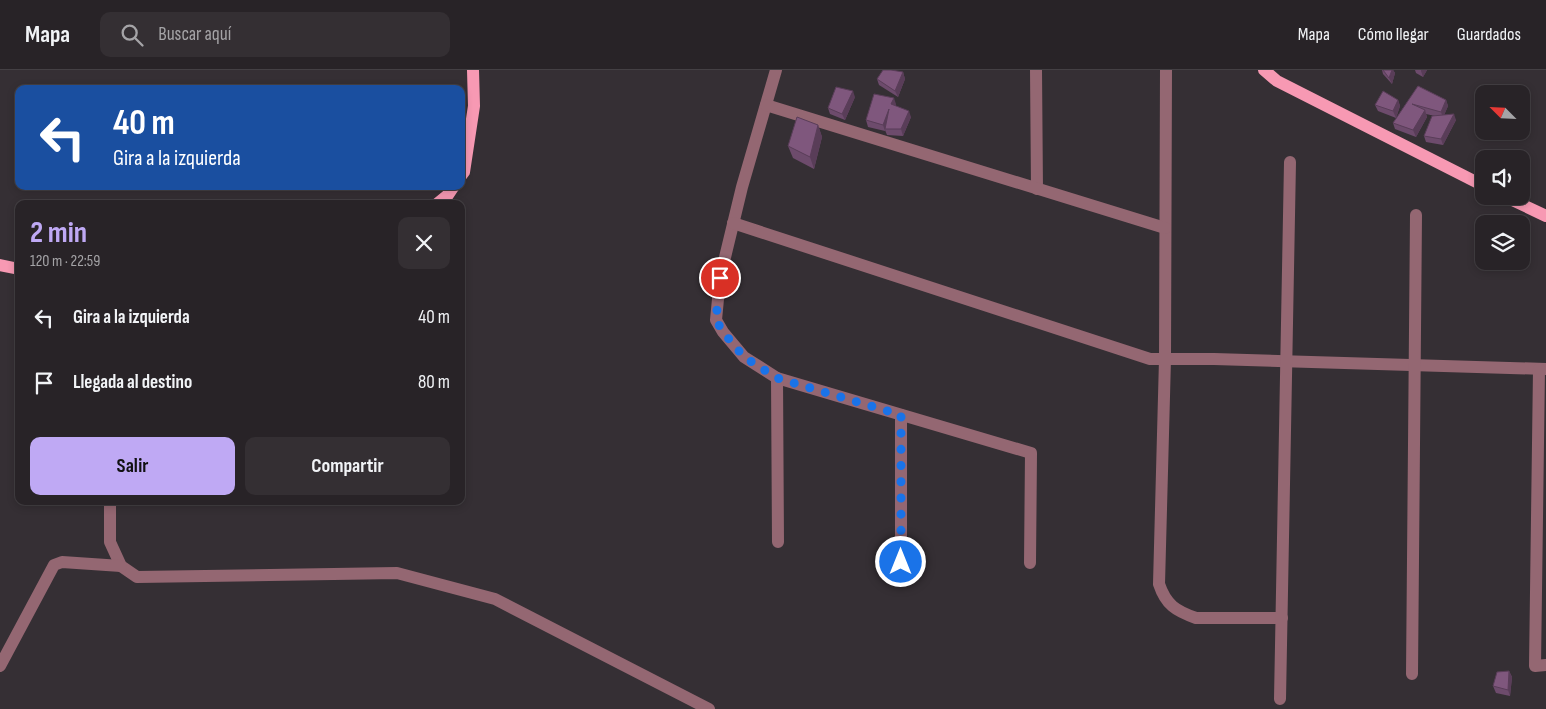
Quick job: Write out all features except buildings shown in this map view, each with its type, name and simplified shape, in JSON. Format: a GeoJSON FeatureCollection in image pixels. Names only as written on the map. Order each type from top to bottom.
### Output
{"type":"FeatureCollection","features":[{"type":"Feature","properties":{"kind":"main road"},"geometry":{"type":"LineString","coordinates":[[465,165],[474,106],[473,70]]}},
{"type":"Feature","properties":{"kind":"main road"},"geometry":{"type":"LineString","coordinates":[[1264,70],[1277,82],[1475,181]]}},
{"type":"Feature","properties":{"kind":"main road"},"geometry":{"type":"LineString","coordinates":[[442,200],[451,190]]}},
{"type":"Feature","properties":{"kind":"main road"},"geometry":{"type":"LineString","coordinates":[[1523,205],[1546,216]]}},
{"type":"Feature","properties":{"kind":"main road"},"geometry":{"type":"LineString","coordinates":[[0,265],[15,268]]}},
{"type":"Feature","properties":{"kind":"street"},"geometry":{"type":"LineString","coordinates":[[776,70],[733,223],[720,278],[716,320],[723,332],[744,357],[777,378],[1031,453],[1030,564]]}},
{"type":"Feature","properties":{"kind":"street"},"geometry":{"type":"LineString","coordinates":[[1036,70],[1037,188]]}},
{"type":"Feature","properties":{"kind":"street"},"geometry":{"type":"LineString","coordinates":[[1166,70],[1165,359],[1159,584],[1163,597],[1177,610],[1196,618],[1282,618]]}},
{"type":"Feature","properties":{"kind":"street"},"geometry":{"type":"LineString","coordinates":[[766,105],[1166,228]]}},
{"type":"Feature","properties":{"kind":"street"},"geometry":{"type":"LineString","coordinates":[[1280,699],[1290,162]]}},
{"type":"Feature","properties":{"kind":"street"},"geometry":{"type":"LineString","coordinates":[[1412,674],[1416,215]]}},
{"type":"Feature","properties":{"kind":"street"},"geometry":{"type":"LineString","coordinates":[[733,223],[1150,359],[1543,369],[1535,666],[1546,665]]}},
{"type":"Feature","properties":{"kind":"street"},"geometry":{"type":"LineString","coordinates":[[777,378],[778,542]]}},
{"type":"Feature","properties":{"kind":"street"},"geometry":{"type":"LineString","coordinates":[[901,415],[901,562]]}},
{"type":"Feature","properties":{"kind":"street"},"geometry":{"type":"LineString","coordinates":[[110,505],[110,542],[121,566]]}},
{"type":"Feature","properties":{"kind":"street"},"geometry":{"type":"LineString","coordinates":[[0,666],[54,565],[62,562],[121,566],[137,577],[397,573],[495,599],[709,709]]}},
{"type":"Feature","properties":{"kind":"route"},"geometry":{"type":"LineString","coordinates":[[720,278],[716,320],[723,332],[744,357],[777,378],[901,415],[901,562]]}}]}
